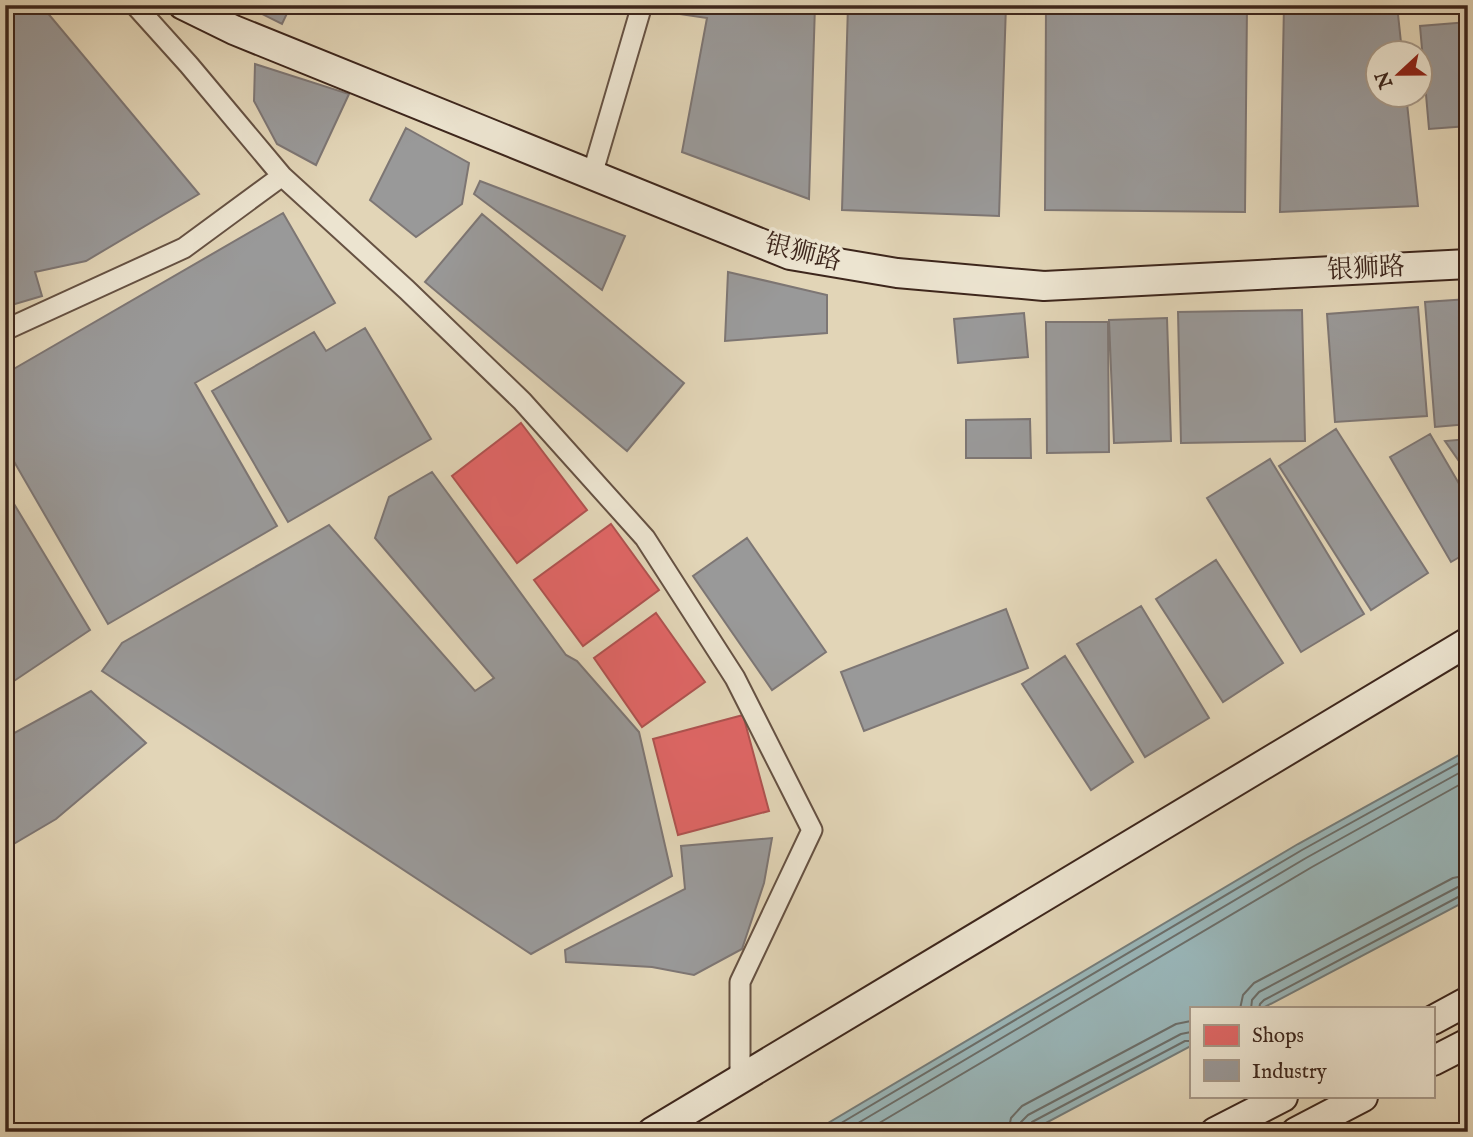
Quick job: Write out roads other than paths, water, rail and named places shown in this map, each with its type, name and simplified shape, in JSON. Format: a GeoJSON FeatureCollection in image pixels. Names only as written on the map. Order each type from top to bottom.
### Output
{"type":"FeatureCollection","features":[{"type":"Feature","properties":{"kind":"main road","name":"银狮路"},"geometry":{"type":"LineString","coordinates":[[183,5],[234,30],[790,255],[897,272],[1044,286],[1468,264]]}},
{"type":"Feature","properties":{"kind":"main road"},"geometry":{"type":"LineString","coordinates":[[653,1132],[1468,642]]}},
{"type":"Feature","properties":{"kind":"main road"},"geometry":{"type":"LineString","coordinates":[[1434,1019],[1468,1002]]}},
{"type":"Feature","properties":{"kind":"main road"},"geometry":{"type":"LineString","coordinates":[[1434,1060],[1468,1043]]}},
{"type":"Feature","properties":{"kind":"main road"},"geometry":{"type":"LineString","coordinates":[[1215,1132],[1281,1098]]}},
{"type":"Feature","properties":{"kind":"main road"},"geometry":{"type":"LineString","coordinates":[[1296,1132],[1361,1098]]}},
{"type":"Feature","properties":{"kind":"street"},"geometry":{"type":"LineString","coordinates":[[135,5],[282,176],[407,290],[522,401],[645,538],[735,678],[812,830],[740,982],[740,1080]]}},
{"type":"Feature","properties":{"kind":"street"},"geometry":{"type":"LineString","coordinates":[[592,175],[642,5]]}},
{"type":"Feature","properties":{"kind":"street"},"geometry":{"type":"LineString","coordinates":[[5,330],[184,248],[282,176]]}},
{"type":"Feature","properties":{"kind":"water"},"geometry":{"type":"Polygon","coordinates":[[[1468,750],[1468,900],[1265,1007],[1190,1007],[1190,1047],[1029,1132],[813,1132],[1298,844],[1468,750]]]}}]}
